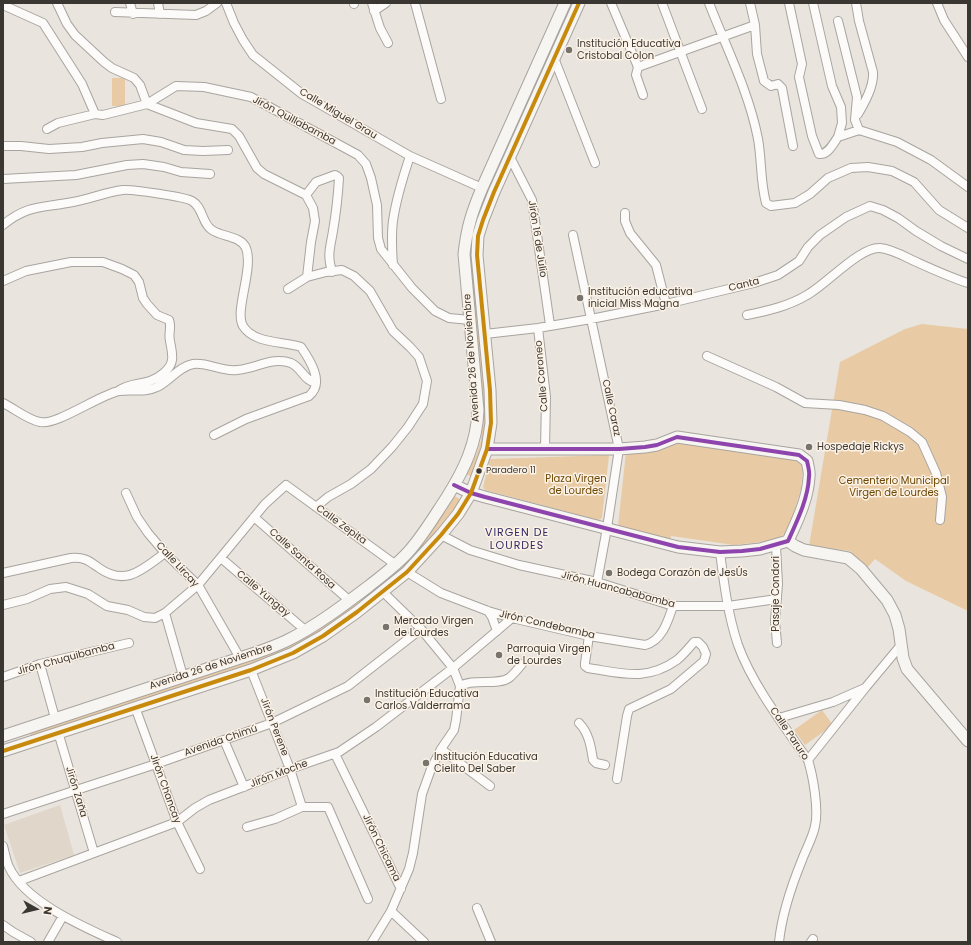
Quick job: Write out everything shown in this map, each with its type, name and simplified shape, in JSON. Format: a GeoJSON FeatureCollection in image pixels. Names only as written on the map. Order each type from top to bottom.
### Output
{"type":"FeatureCollection","features":[{"type":"Feature","properties":{"kind":"main road","name":"Avenida 26 de Noviembre"},"geometry":{"type":"LineString","coordinates":[[3,736],[270,648],[306,630],[350,601],[396,565],[417,542],[454,485],[466,463],[472,448],[477,421],[464,254],[466,232],[470,217],[564,3]]}},
{"type":"Feature","properties":{"kind":"main road","name":"Avenida 26 de Noviembre"},"geometry":{"type":"LineString","coordinates":[[3,751],[251,670],[293,653],[323,636],[383,592],[407,572],[441,535],[471,493],[487,449],[491,416],[490,390],[477,255],[478,236],[494,192],[579,3]]}},
{"type":"Feature","properties":{"kind":"main road"},"geometry":{"type":"LineString","coordinates":[[521,101],[532,107]]}},
{"type":"Feature","properties":{"kind":"main road"},"geometry":{"type":"LineString","coordinates":[[454,485],[471,493],[561,518],[607,528],[678,547],[720,552],[760,550],[788,541],[806,495],[809,476],[807,461],[799,455],[677,437],[657,445],[620,449],[487,449]]}},
{"type":"Feature","properties":{"kind":"main road"},"geometry":{"type":"LineString","coordinates":[[788,541],[804,550],[848,558],[861,569],[887,600],[895,615],[899,629],[903,658],[907,669],[968,742]]}},
{"type":"Feature","properties":{"kind":"main road"},"geometry":{"type":"LineString","coordinates":[[14,732],[19,746]]}},
{"type":"Feature","properties":{"kind":"street"},"geometry":{"type":"LineString","coordinates":[[57,3],[67,24],[75,34],[112,68],[134,78],[140,85],[147,104],[196,123],[232,129],[239,136],[257,168],[264,174],[306,195],[313,208],[315,221],[307,278]]}},
{"type":"Feature","properties":{"kind":"street"},"geometry":{"type":"LineString","coordinates":[[130,3],[133,14]]}},
{"type":"Feature","properties":{"kind":"street"},"geometry":{"type":"LineString","coordinates":[[158,3],[160,14]]}},
{"type":"Feature","properties":{"kind":"street"},"geometry":{"type":"LineString","coordinates":[[115,12],[133,14],[196,15],[206,11],[217,3]]}},
{"type":"Feature","properties":{"kind":"street","name":"Calle Miguel Grau"},"geometry":{"type":"LineString","coordinates":[[226,3],[234,23],[253,55],[302,94],[410,156],[482,188]]}},
{"type":"Feature","properties":{"kind":"street"},"geometry":{"type":"LineString","coordinates":[[386,3],[373,7],[380,28],[388,44]]}},
{"type":"Feature","properties":{"kind":"street"},"geometry":{"type":"LineString","coordinates":[[415,3],[441,99]]}},
{"type":"Feature","properties":{"kind":"street"},"geometry":{"type":"LineString","coordinates":[[611,3],[638,67],[636,75],[643,95]]}},
{"type":"Feature","properties":{"kind":"street"},"geometry":{"type":"LineString","coordinates":[[662,3],[702,109]]}},
{"type":"Feature","properties":{"kind":"street"},"geometry":{"type":"LineString","coordinates":[[709,3],[744,90],[758,139],[762,186],[766,203],[771,206],[795,203],[810,194],[828,178],[851,168],[868,166],[892,171],[914,182],[939,210],[968,228]]}},
{"type":"Feature","properties":{"kind":"street"},"geometry":{"type":"LineString","coordinates":[[750,3],[755,25],[757,54],[764,81],[771,86],[778,84],[782,88],[793,146]]}},
{"type":"Feature","properties":{"kind":"street"},"geometry":{"type":"LineString","coordinates":[[789,3],[802,64],[799,78],[812,136],[819,154],[823,154],[827,152],[838,137],[842,123],[841,107],[832,86],[813,3]]}},
{"type":"Feature","properties":{"kind":"street"},"geometry":{"type":"LineString","coordinates":[[855,120],[873,78],[873,72],[856,3]]}},
{"type":"Feature","properties":{"kind":"street"},"geometry":{"type":"LineString","coordinates":[[937,3],[944,20],[968,57]]}},
{"type":"Feature","properties":{"kind":"street"},"geometry":{"type":"LineString","coordinates":[[3,5],[18,6],[43,23],[82,84],[95,114]]}},
{"type":"Feature","properties":{"kind":"street"},"geometry":{"type":"LineString","coordinates":[[838,21],[857,97],[855,120],[859,130]]}},
{"type":"Feature","properties":{"kind":"street"},"geometry":{"type":"LineString","coordinates":[[638,67],[755,25]]}},
{"type":"Feature","properties":{"kind":"street"},"geometry":{"type":"LineString","coordinates":[[554,58],[595,163]]}},
{"type":"Feature","properties":{"kind":"street","name":"Jirón Quillabamba"},"geometry":{"type":"LineString","coordinates":[[47,129],[58,123],[95,114],[103,115],[147,104],[176,86],[204,88],[251,97],[358,155],[366,164],[372,178],[377,205],[378,238],[381,249],[412,288],[436,311],[449,318],[470,320]]}},
{"type":"Feature","properties":{"kind":"street"},"geometry":{"type":"LineString","coordinates":[[838,137],[859,130],[897,142],[931,160],[968,187]]}},
{"type":"Feature","properties":{"kind":"street"},"geometry":{"type":"LineString","coordinates":[[3,146],[49,149],[82,147],[102,143],[144,139],[161,142],[184,150],[228,150]]}},
{"type":"Feature","properties":{"kind":"street"},"geometry":{"type":"LineString","coordinates":[[393,265],[393,221],[400,188],[410,156]]}},
{"type":"Feature","properties":{"kind":"street","name":"Jirón 16 de Julio"},"geometry":{"type":"LineString","coordinates":[[510,157],[532,200],[550,326]]}},
{"type":"Feature","properties":{"kind":"street"},"geometry":{"type":"LineString","coordinates":[[3,179],[76,175],[126,165],[143,164],[164,167],[181,172],[210,174]]}},
{"type":"Feature","properties":{"kind":"street"},"geometry":{"type":"LineString","coordinates":[[306,195],[316,182],[335,175],[338,176],[338,201],[329,249],[329,261],[332,272]]}},
{"type":"Feature","properties":{"kind":"street"},"geometry":{"type":"LineString","coordinates":[[3,225],[10,219],[30,209],[74,202],[89,197],[125,190],[168,195],[192,201],[200,211],[210,230],[220,235],[240,241],[246,249],[247,271],[240,318],[243,326],[252,334],[264,340],[301,347],[310,360],[315,372],[315,392],[309,396],[246,419],[214,435]]}},
{"type":"Feature","properties":{"kind":"street","name":"Canta"},"geometry":{"type":"LineString","coordinates":[[485,334],[538,328],[591,319],[666,304],[754,283],[778,275],[799,261],[808,247],[820,235],[846,217],[870,206],[883,210],[898,218],[940,246],[968,259]]}},
{"type":"Feature","properties":{"kind":"street"},"geometry":{"type":"LineString","coordinates":[[625,213],[630,233],[656,265],[666,304]]}},
{"type":"Feature","properties":{"kind":"street","name":"Calle Caraz"},"geometry":{"type":"LineString","coordinates":[[572,235],[620,449],[597,582]]}},
{"type":"Feature","properties":{"kind":"street"},"geometry":{"type":"LineString","coordinates":[[746,315],[770,310],[806,296],[820,287],[842,267],[862,254],[874,249],[881,248],[898,253],[968,283]]}},
{"type":"Feature","properties":{"kind":"street"},"geometry":{"type":"LineString","coordinates":[[3,281],[26,271],[71,262],[103,262],[122,269],[134,275],[139,282],[143,298],[147,304],[157,314],[169,320],[171,324],[168,334],[172,358],[172,362],[168,368],[151,381],[129,384],[118,391],[49,422],[42,423],[35,421],[3,403]]}},
{"type":"Feature","properties":{"kind":"street"},"geometry":{"type":"LineString","coordinates":[[288,289],[307,278],[342,270],[354,276],[370,291],[393,332],[419,357],[427,381],[423,404],[408,427],[392,447],[371,469],[351,484],[328,497],[316,507]]}},
{"type":"Feature","properties":{"kind":"street","name":"Calle Coroneo"},"geometry":{"type":"LineString","coordinates":[[538,328],[546,397],[545,449]]}},
{"type":"Feature","properties":{"kind":"street"},"geometry":{"type":"LineString","coordinates":[[707,356],[776,387],[805,404],[839,405],[864,410],[883,416],[910,432],[922,442],[936,473],[942,497],[940,520]]}},
{"type":"Feature","properties":{"kind":"street"},"geometry":{"type":"LineString","coordinates":[[118,391],[149,390],[167,381],[184,367],[193,364],[203,364],[236,371],[272,362],[283,361],[300,368],[308,380],[316,383]]}},
{"type":"Feature","properties":{"kind":"street","name":"Calle Zepita"},"geometry":{"type":"LineString","coordinates":[[254,517],[265,504],[286,485],[396,565]]}},
{"type":"Feature","properties":{"kind":"street","name":"Calle Lircay"},"geometry":{"type":"LineString","coordinates":[[126,493],[140,522],[148,533],[165,553],[198,585],[240,658]]}},
{"type":"Feature","properties":{"kind":"street"},"geometry":{"type":"LineString","coordinates":[[3,605],[27,599],[50,589],[66,588],[88,594],[107,606],[128,610],[144,617],[155,618],[165,613],[198,585],[254,517]]}},
{"type":"Feature","properties":{"kind":"street","name":"Calle Santa Rosa"},"geometry":{"type":"LineString","coordinates":[[254,517],[350,601]]}},
{"type":"Feature","properties":{"kind":"street","name":"Jirón Huancababamba"},"geometry":{"type":"LineString","coordinates":[[441,535],[470,550],[519,565],[597,582],[673,606],[728,606],[777,599]]}},
{"type":"Feature","properties":{"kind":"street","name":"Pasaje Condori"},"geometry":{"type":"LineString","coordinates":[[776,546],[778,584],[775,621],[777,643]]}},
{"type":"Feature","properties":{"kind":"street","name":"Calle Paruro"},"geometry":{"type":"LineString","coordinates":[[720,552],[728,606],[739,646],[747,665],[779,718],[808,760],[811,769],[817,813],[815,826],[790,890],[780,927],[779,942]]}},
{"type":"Feature","properties":{"kind":"street"},"geometry":{"type":"LineString","coordinates":[[3,574],[80,557],[89,561],[109,575],[126,576],[141,570],[165,553]]}},
{"type":"Feature","properties":{"kind":"street","name":"Calle Yungay"},"geometry":{"type":"LineString","coordinates":[[221,558],[306,630]]}},
{"type":"Feature","properties":{"kind":"street","name":"Jirón Condebamba"},"geometry":{"type":"LineString","coordinates":[[407,572],[441,593],[488,611],[589,636],[646,646],[658,638],[667,622],[673,606]]}},
{"type":"Feature","properties":{"kind":"street"},"geometry":{"type":"LineString","coordinates":[[383,592],[421,629],[453,668],[460,686],[454,730],[430,769],[422,794],[413,853],[409,869],[401,889]]}},
{"type":"Feature","properties":{"kind":"street"},"geometry":{"type":"LineString","coordinates":[[488,611],[492,616],[496,631]]}},
{"type":"Feature","properties":{"kind":"street"},"geometry":{"type":"LineString","coordinates":[[165,613],[183,676]]}},
{"type":"Feature","properties":{"kind":"street","name":"Jirón Moche"},"geometry":{"type":"LineString","coordinates":[[19,881],[177,822],[195,808],[209,800],[334,754],[352,744],[376,727],[453,668],[512,618]]}},
{"type":"Feature","properties":{"kind":"street","name":"Avenida Chimú"},"geometry":{"type":"LineString","coordinates":[[3,814],[156,764],[272,723],[348,686],[421,629]]}},
{"type":"Feature","properties":{"kind":"street"},"geometry":{"type":"LineString","coordinates":[[589,636],[585,663],[585,666],[588,668],[628,674],[644,674],[662,669],[678,659],[694,642],[698,642],[703,647],[706,654],[704,661],[671,689],[629,709],[617,779]]}},
{"type":"Feature","properties":{"kind":"street","name":"Jirón Chuquibamba"},"geometry":{"type":"LineString","coordinates":[[3,677],[40,664],[130,643]]}},
{"type":"Feature","properties":{"kind":"street"},"geometry":{"type":"LineString","coordinates":[[808,760],[901,645]]}},
{"type":"Feature","properties":{"kind":"street"},"geometry":{"type":"LineString","coordinates":[[40,664],[55,718]]}},
{"type":"Feature","properties":{"kind":"street"},"geometry":{"type":"LineString","coordinates":[[460,686],[467,682],[507,679],[522,664]]}},
{"type":"Feature","properties":{"kind":"street","name":"Jirón Perene"},"geometry":{"type":"LineString","coordinates":[[251,670],[290,769],[302,807]]}},
{"type":"Feature","properties":{"kind":"street"},"geometry":{"type":"LineString","coordinates":[[779,718],[833,702],[866,687]]}},
{"type":"Feature","properties":{"kind":"street","name":"Jirón Chancay"},"geometry":{"type":"LineString","coordinates":[[135,707],[177,822],[200,868]]}},
{"type":"Feature","properties":{"kind":"street"},"geometry":{"type":"LineString","coordinates":[[579,724],[585,729],[593,760],[596,763],[605,765]]}},
{"type":"Feature","properties":{"kind":"street","name":"Jirón Zaña"},"geometry":{"type":"LineString","coordinates":[[58,732],[94,853]]}},
{"type":"Feature","properties":{"kind":"street"},"geometry":{"type":"LineString","coordinates":[[224,740],[244,787]]}},
{"type":"Feature","properties":{"kind":"street"},"geometry":{"type":"LineString","coordinates":[[441,749],[490,786]]}},
{"type":"Feature","properties":{"kind":"street","name":"Jirón Chicama"},"geometry":{"type":"LineString","coordinates":[[334,754],[401,889],[391,910],[372,942]]}},
{"type":"Feature","properties":{"kind":"street"},"geometry":{"type":"LineString","coordinates":[[247,827],[275,819],[302,807],[328,807],[368,899]]}},
{"type":"Feature","properties":{"kind":"street"},"geometry":{"type":"LineString","coordinates":[[3,846],[6,869],[30,892],[63,916],[107,940],[117,942]]}},
{"type":"Feature","properties":{"kind":"street"},"geometry":{"type":"LineString","coordinates":[[477,908],[491,942]]}},
{"type":"Feature","properties":{"kind":"street"},"geometry":{"type":"LineString","coordinates":[[391,910],[424,942]]}},
{"type":"Feature","properties":{"kind":"street"},"geometry":{"type":"LineString","coordinates":[[48,942],[63,916]]}},
{"type":"Feature","properties":{"kind":"street"},"geometry":{"type":"LineString","coordinates":[[3,925],[31,942]]}},
{"type":"Feature","properties":{"kind":"shaded area"},"geometry":{"type":"Polygon","coordinates":[[[60,805],[74,855],[20,873],[4,825],[60,805]]]}},
{"type":"Feature","properties":{"kind":"green space"},"geometry":{"type":"Polygon","coordinates":[[[570,3],[573,3],[532,96],[530,94],[570,3]]]}},
{"type":"Feature","properties":{"kind":"green space"},"geometry":{"type":"Polygon","coordinates":[[[112,78],[125,78],[125,106],[112,106],[112,78]]]}},
{"type":"Feature","properties":{"kind":"green space"},"geometry":{"type":"Polygon","coordinates":[[[521,114],[523,115],[481,212],[480,334],[486,427],[472,477],[466,474],[477,453],[481,440],[483,408],[468,250],[478,210],[521,114]]]}},
{"type":"Feature","properties":{"kind":"green space","name":"Cementerio Municipal Virgen de Lourdes"},"geometry":{"type":"Polygon","coordinates":[[[922,324],[968,329],[968,611],[906,581],[875,559],[867,568],[850,551],[809,546],[840,362],[905,329],[922,324]]]}},
{"type":"Feature","properties":{"kind":"green space"},"geometry":{"type":"Polygon","coordinates":[[[680,443],[782,457],[799,462],[803,466],[801,489],[789,528],[781,537],[770,541],[734,545],[671,536],[670,540],[618,526],[626,452],[638,453],[680,443]]]}},
{"type":"Feature","properties":{"kind":"green space","name":"Plaza Virgen de Lourdes"},"geometry":{"type":"Polygon","coordinates":[[[608,455],[602,517],[598,520],[485,490],[483,487],[490,460],[492,459],[608,455]]]}},
{"type":"Feature","properties":{"kind":"green space"},"geometry":{"type":"Polygon","coordinates":[[[453,495],[461,500],[413,560],[388,582],[345,615],[301,643],[242,668],[31,736],[30,733],[264,656],[379,584],[409,560],[418,549],[453,495]]]}},
{"type":"Feature","properties":{"kind":"green space"},"geometry":{"type":"Polygon","coordinates":[[[822,710],[833,725],[805,745],[794,730],[822,710]]]}},
{"type":"Feature","properties":{"kind":"transit line"},"geometry":{"type":"LineString","coordinates":[[3,751],[251,670],[293,653],[323,636],[357,612],[407,572],[458,514],[471,493],[487,449],[491,423],[490,390],[477,255],[478,236],[494,192],[579,3]]}},
{"type":"Feature","properties":{"kind":"transit line"},"geometry":{"type":"LineString","coordinates":[[454,485],[471,493],[485,497],[678,547],[720,552],[760,549],[788,541],[807,493],[809,475],[807,461],[799,455],[677,437],[657,445],[619,449],[487,449]]}},
{"type":"Feature","properties":{"kind":"place","name":"Institución Educativa Cristobal Colon"},"geometry":{"type":"Point","coordinates":[569,50]}},
{"type":"Feature","properties":{"kind":"place","name":"Institución educativa inicial Miss Magna"},"geometry":{"type":"Point","coordinates":[580,298]}},
{"type":"Feature","properties":{"kind":"place","name":"Hospedaje Rickys"},"geometry":{"type":"Point","coordinates":[809,447]}},
{"type":"Feature","properties":{"kind":"place","name":"Paradero 11"},"geometry":{"type":"Point","coordinates":[479,471]}},
{"type":"Feature","properties":{"kind":"place","name":"Bodega Corazón de JesÚs"},"geometry":{"type":"Point","coordinates":[609,573]}},
{"type":"Feature","properties":{"kind":"place","name":"Mercado Virgen de Lourdes"},"geometry":{"type":"Point","coordinates":[386,627]}},
{"type":"Feature","properties":{"kind":"place","name":"Parroquia Virgen de Lourdes"},"geometry":{"type":"Point","coordinates":[499,655]}},
{"type":"Feature","properties":{"kind":"place","name":"Institución Educativa Carlos Valderrama"},"geometry":{"type":"Point","coordinates":[367,700]}},
{"type":"Feature","properties":{"kind":"place","name":"Institución Educativa Cielito Del Saber"},"geometry":{"type":"Point","coordinates":[426,763]}},
{"type":"Feature","properties":{"kind":"district","name":"VIRGEN DE LOURDES"},"geometry":{"type":"Point","coordinates":[517,539]}}]}
